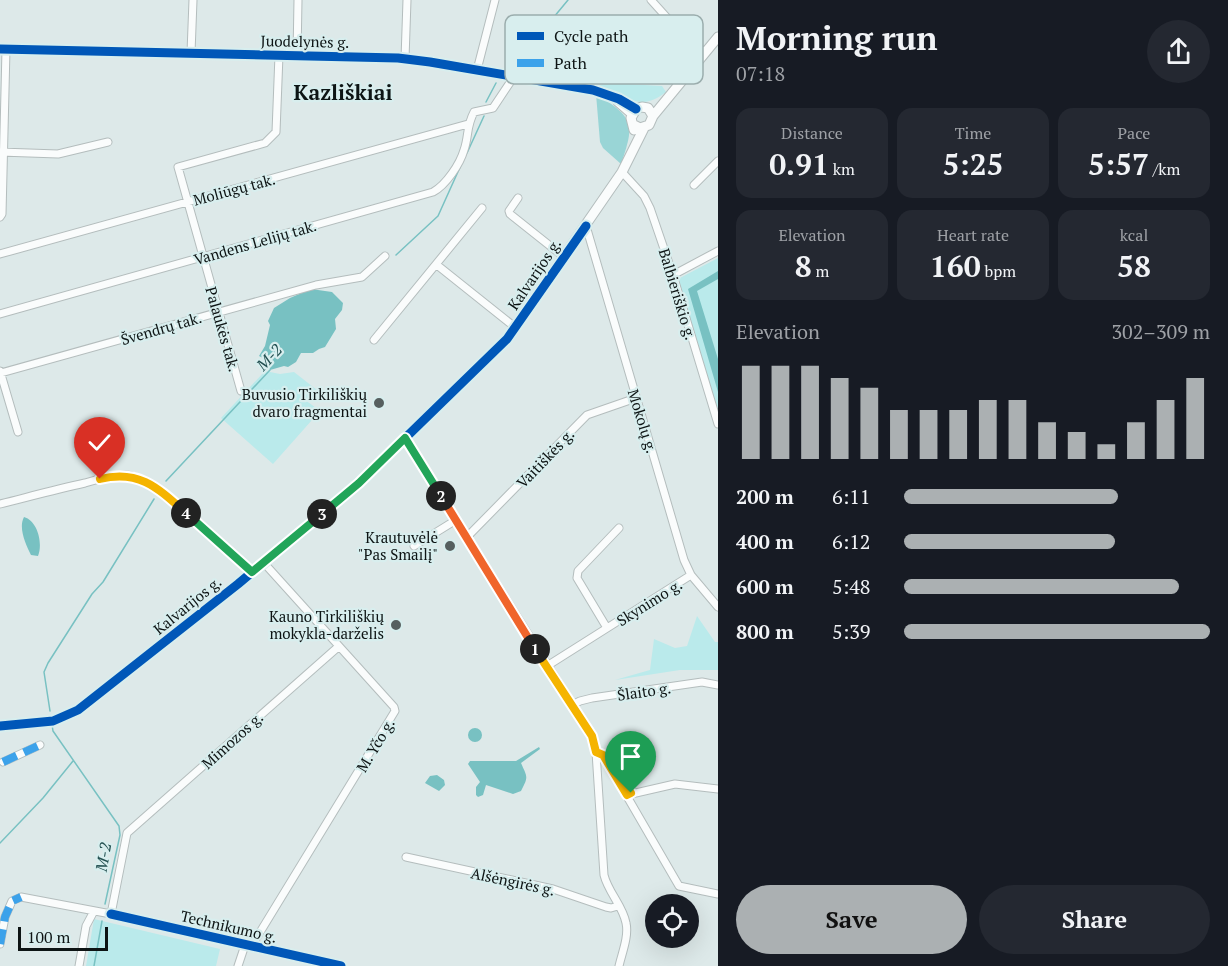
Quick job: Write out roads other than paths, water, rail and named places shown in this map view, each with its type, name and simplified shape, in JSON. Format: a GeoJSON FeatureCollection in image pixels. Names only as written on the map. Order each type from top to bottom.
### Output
{"type":"FeatureCollection","features":[{"type":"Feature","properties":{"kind":"main road"},"geometry":{"type":"LineString","coordinates":[[703,56],[718,37]]}},
{"type":"Feature","properties":{"kind":"main road"},"geometry":{"type":"LineString","coordinates":[[636,119],[642,107],[650,112],[681,84]]}},
{"type":"Feature","properties":{"kind":"main road","name":"Kalvarijos g."},"geometry":{"type":"LineString","coordinates":[[0,726],[53,721],[78,710],[264,563],[359,483],[516,328],[630,159],[636,119],[650,125],[650,112]]}},
{"type":"Feature","properties":{"kind":"street"},"geometry":{"type":"LineString","coordinates":[[191,53],[193,0]]}},
{"type":"Feature","properties":{"kind":"street"},"geometry":{"type":"LineString","coordinates":[[297,56],[298,0]]}},
{"type":"Feature","properties":{"kind":"street"},"geometry":{"type":"LineString","coordinates":[[405,59],[407,0]]}},
{"type":"Feature","properties":{"kind":"street"},"geometry":{"type":"LineString","coordinates":[[477,70],[495,0]]}},
{"type":"Feature","properties":{"kind":"street"},"geometry":{"type":"LineString","coordinates":[[651,0],[665,15]]}},
{"type":"Feature","properties":{"kind":"street"},"geometry":{"type":"LineString","coordinates":[[0,217],[2,214],[3,49]]}},
{"type":"Feature","properties":{"kind":"street","name":"Juodelynės g."},"geometry":{"type":"LineString","coordinates":[[3,49],[405,59],[505,76]]}},
{"type":"Feature","properties":{"kind":"street","name":"Palaukės tak."},"geometry":{"type":"LineString","coordinates":[[240,391],[178,167],[264,143],[276,132],[279,55]]}},
{"type":"Feature","properties":{"kind":"street","name":"Moliūgų tak."},"geometry":{"type":"LineString","coordinates":[[0,254],[468,124],[474,112],[493,108],[509,84]]}},
{"type":"Feature","properties":{"kind":"street","name":"Juodelynės g."},"geometry":{"type":"LineString","coordinates":[[550,84],[606,93],[636,119]]}},
{"type":"Feature","properties":{"kind":"street","name":"Vandens Lelijų tak."},"geometry":{"type":"LineString","coordinates":[[0,314],[434,192],[444,186],[464,150],[468,124]]}},
{"type":"Feature","properties":{"kind":"street"},"geometry":{"type":"LineString","coordinates":[[2,152],[58,154],[108,142]]}},
{"type":"Feature","properties":{"kind":"street"},"geometry":{"type":"LineString","coordinates":[[694,185],[718,161]]}},
{"type":"Feature","properties":{"kind":"street","name":"Balbieriškio g."},"geometry":{"type":"LineString","coordinates":[[622,172],[644,196],[674,275],[718,424]]}},
{"type":"Feature","properties":{"kind":"street"},"geometry":{"type":"LineString","coordinates":[[518,198],[509,211],[510,214],[564,257]]}},
{"type":"Feature","properties":{"kind":"street"},"geometry":{"type":"LineString","coordinates":[[374,340],[482,208]]}},
{"type":"Feature","properties":{"kind":"street","name":"Mokolų g."},"geometry":{"type":"LineString","coordinates":[[586,226],[684,560],[692,575],[718,607]]}},
{"type":"Feature","properties":{"kind":"street"},"geometry":{"type":"LineString","coordinates":[[674,275],[718,251]]}},
{"type":"Feature","properties":{"kind":"street","name":"Švendrų tak."},"geometry":{"type":"LineString","coordinates":[[0,372],[316,285],[362,277],[385,256]]}},
{"type":"Feature","properties":{"kind":"street"},"geometry":{"type":"LineString","coordinates":[[437,265],[516,328]]}},
{"type":"Feature","properties":{"kind":"street"},"geometry":{"type":"LineString","coordinates":[[0,372],[18,432]]}},
{"type":"Feature","properties":{"kind":"street","name":"Vaitiškės g."},"geometry":{"type":"LineString","coordinates":[[467,537],[587,415],[636,398]]}},
{"type":"Feature","properties":{"kind":"street"},"geometry":{"type":"LineString","coordinates":[[405,438],[592,736],[596,752],[604,875],[627,926],[619,966]]}},
{"type":"Feature","properties":{"kind":"street"},"geometry":{"type":"LineString","coordinates":[[0,504],[107,477],[134,476],[180,508],[252,572]]}},
{"type":"Feature","properties":{"kind":"street"},"geometry":{"type":"LineString","coordinates":[[414,546],[456,520]]}},
{"type":"Feature","properties":{"kind":"street","name":"Skynimo g."},"geometry":{"type":"LineString","coordinates":[[607,628],[577,578],[578,571],[619,528]]}},
{"type":"Feature","properties":{"kind":"street","name":"M. Yčo g."},"geometry":{"type":"LineString","coordinates":[[238,966],[248,946],[394,715],[394,707],[264,563]]}},
{"type":"Feature","properties":{"kind":"street","name":"Skynimo g."},"geometry":{"type":"LineString","coordinates":[[547,666],[692,575]]}},
{"type":"Feature","properties":{"kind":"street","name":"Mimozos g."},"geometry":{"type":"LineString","coordinates":[[111,914],[127,833],[338,647]]}},
{"type":"Feature","properties":{"kind":"street","name":"Šlaito g."},"geometry":{"type":"LineString","coordinates":[[572,705],[592,698],[702,682],[718,686]]}},
{"type":"Feature","properties":{"kind":"street"},"geometry":{"type":"LineString","coordinates":[[3,762],[40,745]]}},
{"type":"Feature","properties":{"kind":"street"},"geometry":{"type":"LineString","coordinates":[[596,752],[603,755],[680,886],[718,894]]}},
{"type":"Feature","properties":{"kind":"street"},"geometry":{"type":"LineString","coordinates":[[627,795],[675,784],[718,789]]}},
{"type":"Feature","properties":{"kind":"street","name":"Alšėngirės g."},"geometry":{"type":"LineString","coordinates":[[406,857],[554,889],[606,908],[618,906]]}},
{"type":"Feature","properties":{"kind":"street","name":"Technikumo g."},"geometry":{"type":"LineString","coordinates":[[3,917],[12,901],[21,897],[111,914],[313,963],[341,966]]}},
{"type":"Feature","properties":{"kind":"street"},"geometry":{"type":"LineString","coordinates":[[79,966],[86,926],[94,911]]}},
{"type":"Feature","properties":{"kind":"street"},"geometry":{"type":"LineString","coordinates":[[0,944],[3,917]]}},
{"type":"Feature","properties":{"kind":"water"},"geometry":{"type":"Polygon","coordinates":[[[718,271],[718,279],[697,291],[718,359],[718,392],[688,289],[718,271]]]}},
{"type":"Feature","properties":{"kind":"water"},"geometry":{"type":"Polygon","coordinates":[[[311,289],[332,292],[343,303],[342,310],[335,319],[336,329],[325,347],[313,353],[301,353],[296,362],[288,367],[270,370],[267,360],[259,356],[265,346],[270,325],[268,321],[274,308],[311,289]]]}},
{"type":"Feature","properties":{"kind":"water"},"geometry":{"type":"Polygon","coordinates":[[[24,517],[29,519],[36,528],[40,545],[38,556],[31,555],[25,541],[22,531],[24,517]]]}},
{"type":"Feature","properties":{"kind":"water"},"geometry":{"type":"Polygon","coordinates":[[[475,728],[480,730],[482,735],[480,740],[475,742],[470,740],[468,735],[470,730],[475,728]]]}},
{"type":"Feature","properties":{"kind":"water"},"geometry":{"type":"Polygon","coordinates":[[[539,747],[540,749],[521,763],[526,777],[521,791],[513,794],[486,785],[483,795],[478,797],[476,795],[476,787],[480,782],[468,764],[470,761],[516,761],[539,747]]]}},
{"type":"Feature","properties":{"kind":"water"},"geometry":{"type":"Polygon","coordinates":[[[437,775],[444,780],[445,785],[439,791],[425,783],[430,776],[437,775]]]}},
{"type":"Feature","properties":{"kind":"waterway"},"geometry":{"type":"LineString","coordinates":[[556,15],[568,0]]}},
{"type":"Feature","properties":{"kind":"waterway"},"geometry":{"type":"LineString","coordinates":[[486,102],[496,83]]}},
{"type":"Feature","properties":{"kind":"waterway"},"geometry":{"type":"LineString","coordinates":[[467,153],[484,116]]}},
{"type":"Feature","properties":{"kind":"waterway"},"geometry":{"type":"LineString","coordinates":[[396,255],[438,216],[461,165]]}},
{"type":"Feature","properties":{"kind":"waterway","name":"M-2"},"geometry":{"type":"LineString","coordinates":[[166,481],[270,370]]}},
{"type":"Feature","properties":{"kind":"waterway","name":"M-2"},"geometry":{"type":"LineString","coordinates":[[50,711],[44,672],[48,663],[92,594],[103,582],[154,499]]}},
{"type":"Feature","properties":{"kind":"waterway","name":"M-2"},"geometry":{"type":"LineString","coordinates":[[52,725],[53,731],[119,826],[120,835],[105,904]]}},
{"type":"Feature","properties":{"kind":"waterway"},"geometry":{"type":"LineString","coordinates":[[0,843],[43,798],[73,761]]}},
{"type":"Feature","properties":{"kind":"waterway","name":"M-2"},"geometry":{"type":"LineString","coordinates":[[94,966],[102,921]]}},
{"type":"Feature","properties":{"kind":"place","name":"Buvusio Tirkiliškių dvaro fragmentai"},"geometry":{"type":"Point","coordinates":[379,403]}},
{"type":"Feature","properties":{"kind":"place","name":"Krautuvėlė \"Pas Smailį\""},"geometry":{"type":"Point","coordinates":[450,546]}},
{"type":"Feature","properties":{"kind":"place","name":"Kauno Tirkiliškių mokykla-darželis"},"geometry":{"type":"Point","coordinates":[396,625]}},
{"type":"Feature","properties":{"kind":"district","name":"Kazliškiai"},"geometry":{"type":"Point","coordinates":[343,92]}}]}
